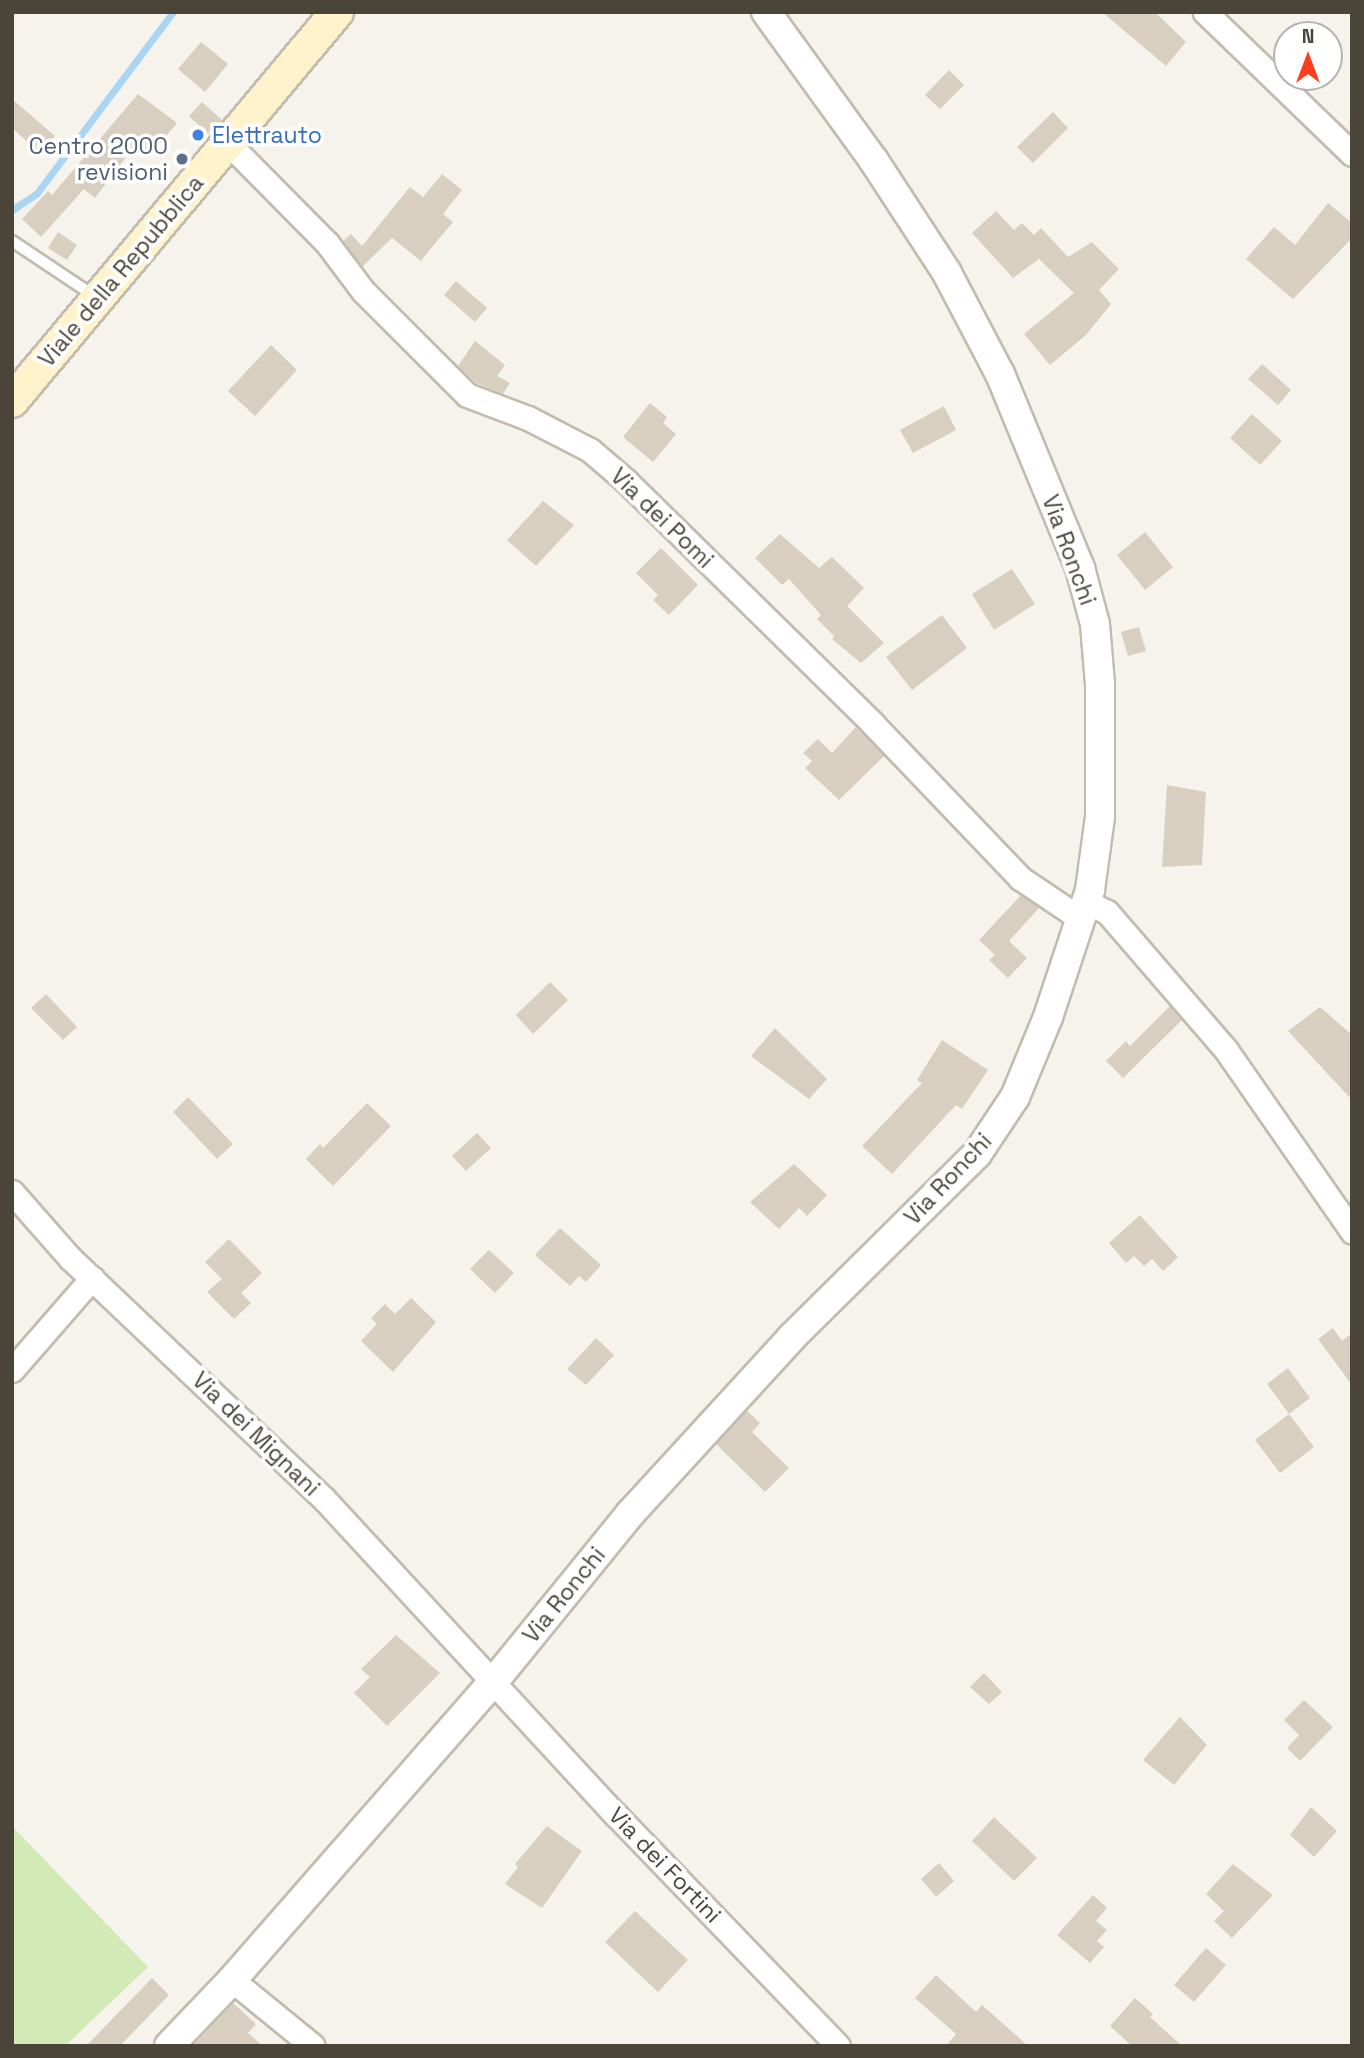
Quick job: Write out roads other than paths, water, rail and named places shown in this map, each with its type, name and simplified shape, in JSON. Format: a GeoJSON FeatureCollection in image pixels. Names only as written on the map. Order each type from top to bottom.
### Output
{"type":"FeatureCollection","features":[{"type":"Feature","properties":{"kind":"main road","name":"Viale della Repubblica"},"geometry":{"type":"LineString","coordinates":[[12,401],[337,12]]}},
{"type":"Feature","properties":{"kind":"street","name":"Via Ronchi"},"geometry":{"type":"LineString","coordinates":[[169,2046],[232,1980],[495,1680],[631,1514],[774,1357],[978,1154],[1015,1097],[1084,911],[1100,817],[1100,684],[1095,624],[1080,568],[999,374],[947,273],[874,162],[766,12]]}},
{"type":"Feature","properties":{"kind":"street"},"geometry":{"type":"LineString","coordinates":[[1205,12],[1352,154]]}},
{"type":"Feature","properties":{"kind":"street","name":"Via dei Pomi"},"geometry":{"type":"LineString","coordinates":[[228,143],[327,243],[363,291],[467,395],[528,418],[590,450],[626,481],[873,724],[1020,878],[1084,911],[1107,912],[1226,1050],[1352,1231]]}},
{"type":"Feature","properties":{"kind":"street","name":"Via dei Mignani"},"geometry":{"type":"LineString","coordinates":[[12,1192],[92,1278],[324,1499],[495,1680]]}},
{"type":"Feature","properties":{"kind":"street"},"geometry":{"type":"LineString","coordinates":[[12,1370],[92,1278]]}},
{"type":"Feature","properties":{"kind":"street","name":"Via dei Fortini"},"geometry":{"type":"LineString","coordinates":[[495,1680],[616,1815],[838,2046]]}},
{"type":"Feature","properties":{"kind":"street"},"geometry":{"type":"LineString","coordinates":[[232,1980],[313,2046]]}},
{"type":"Feature","properties":{"kind":"lane"},"geometry":{"type":"LineString","coordinates":[[12,241],[98,298]]}},
{"type":"Feature","properties":{"kind":"waterway"},"geometry":{"type":"LineString","coordinates":[[12,210],[37,193],[173,12]]}},
{"type":"Feature","properties":{"kind":"place","name":"Elettrauto"},"geometry":{"type":"Point","coordinates":[198,135]}},
{"type":"Feature","properties":{"kind":"place","name":"Centro 2000 revisioni"},"geometry":{"type":"Point","coordinates":[182,159]}}]}
